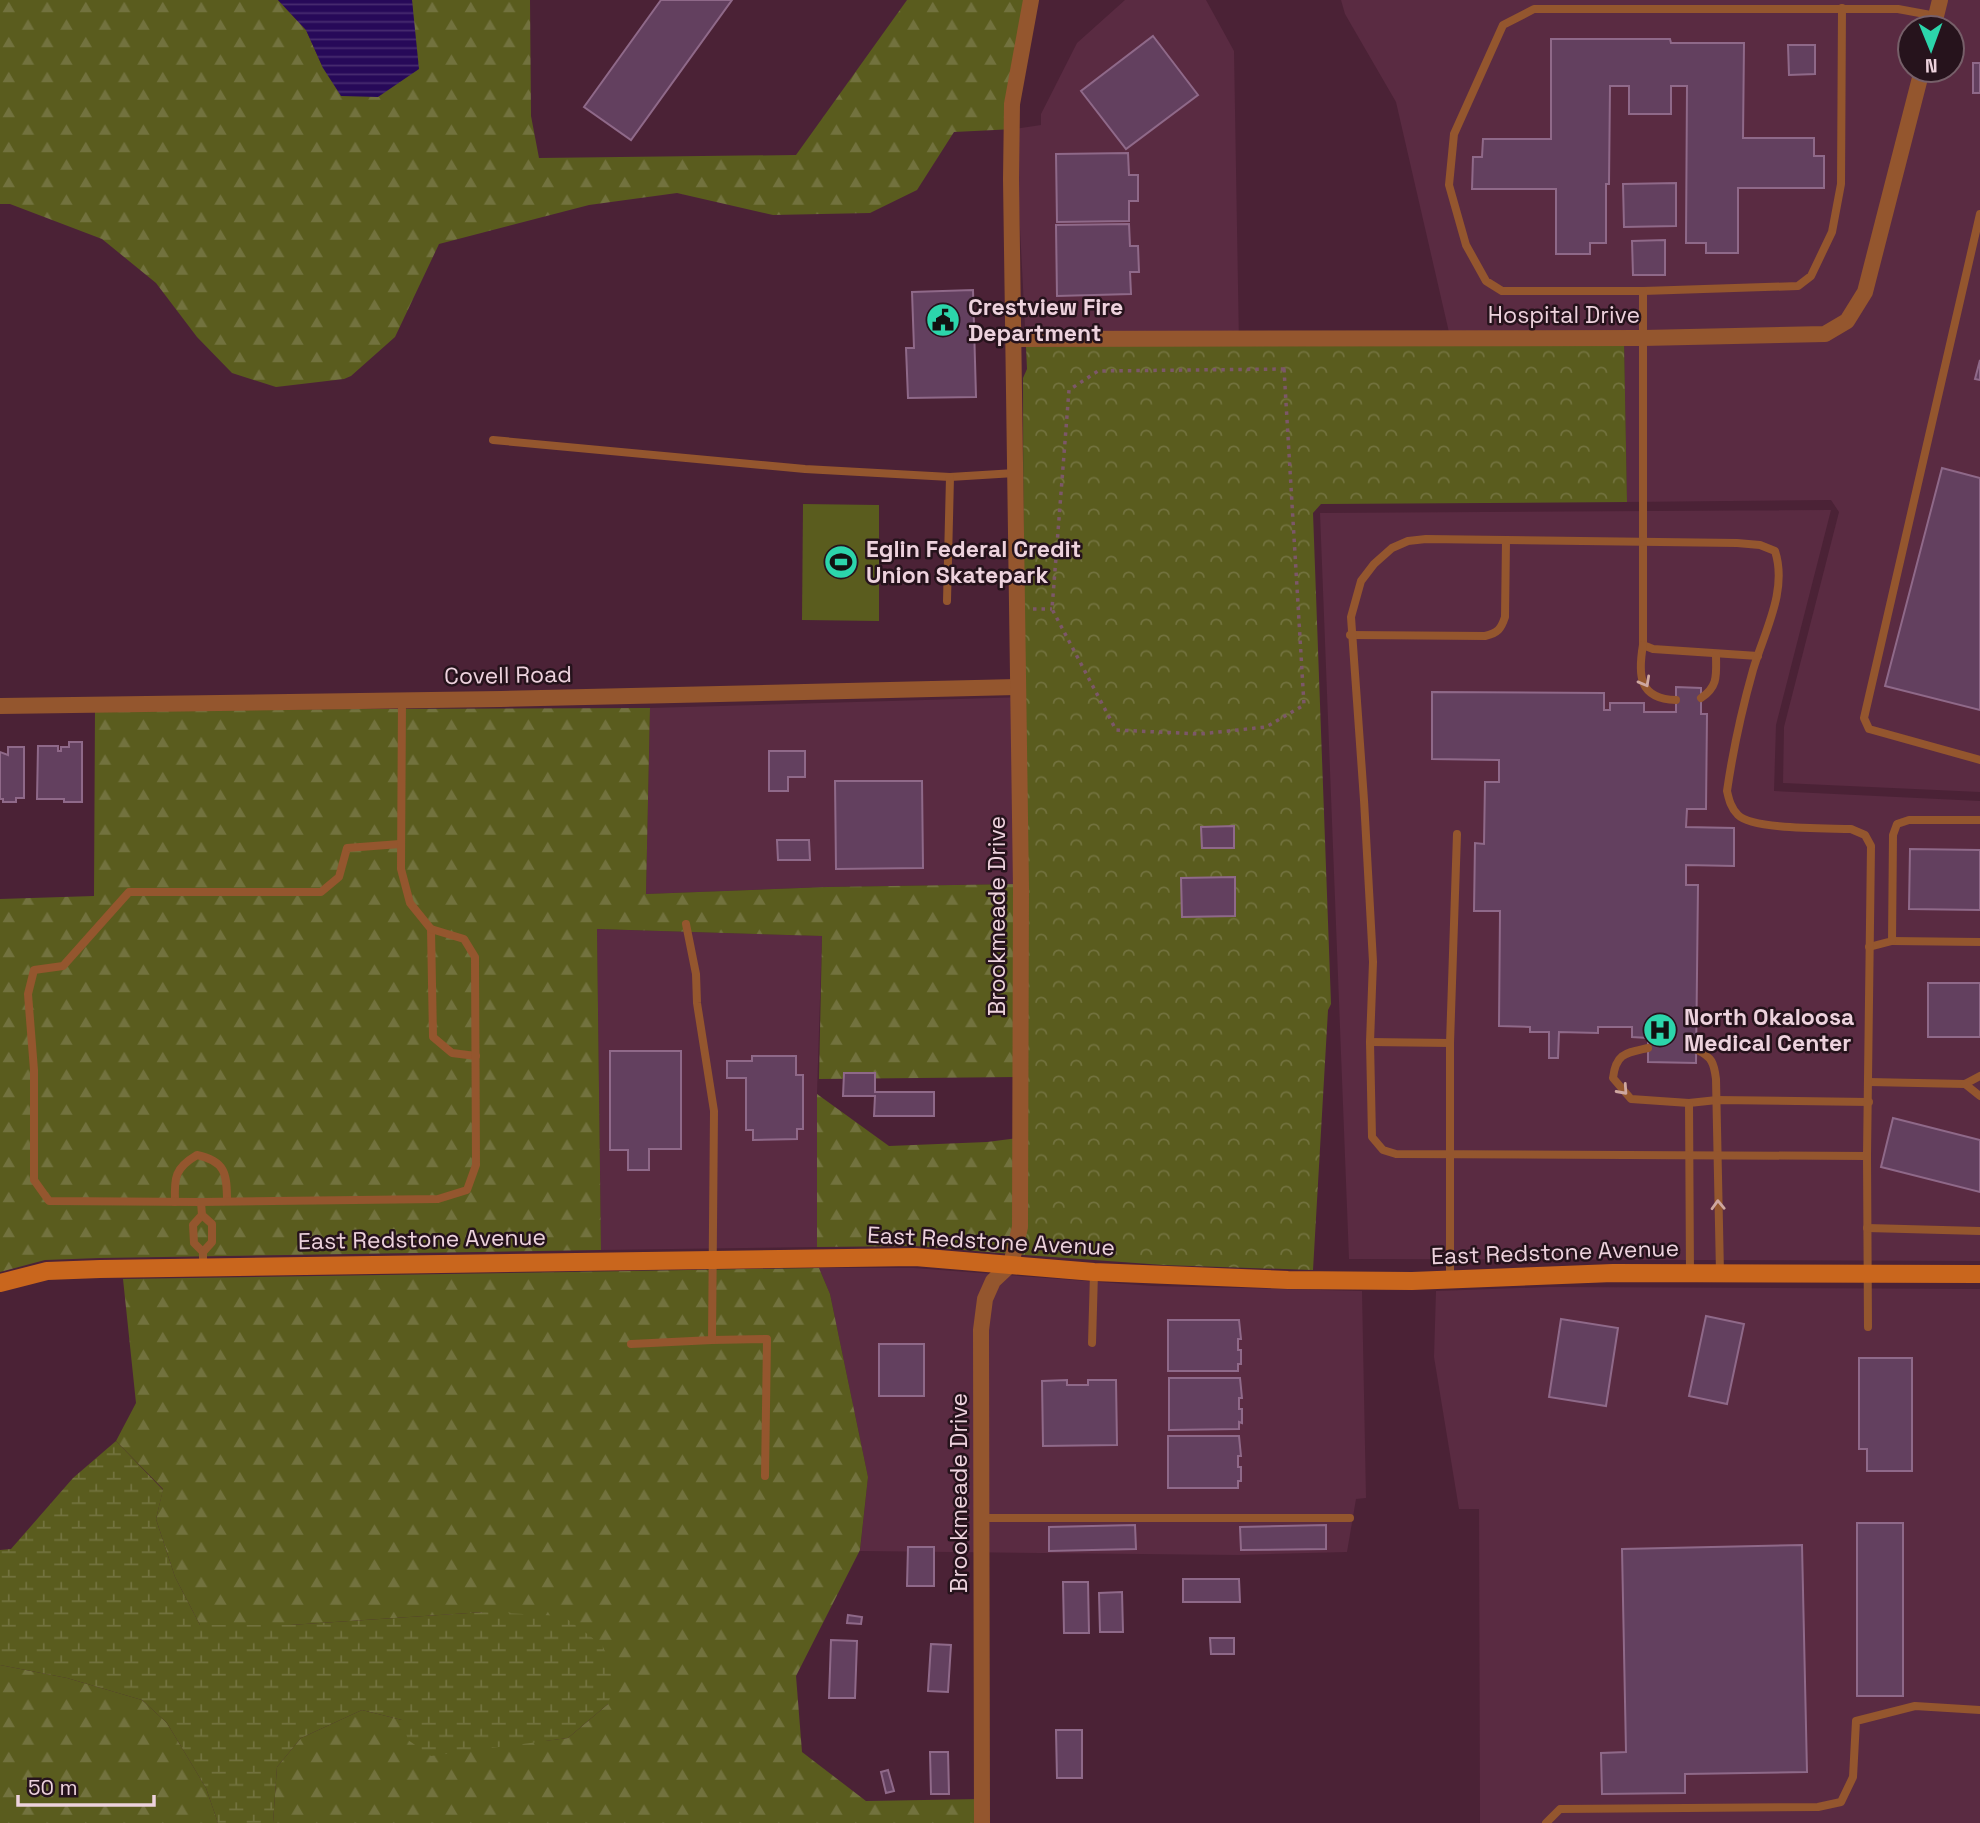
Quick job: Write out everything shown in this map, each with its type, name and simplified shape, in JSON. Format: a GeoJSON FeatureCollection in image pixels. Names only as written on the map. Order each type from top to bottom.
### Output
{"type":"FeatureCollection","features":[{"type":"Feature","properties":{"kind":"street","name":"Brookmeade Drive"},"geometry":{"type":"LineString","coordinates":[[982,1823],[981,1330],[985,1299],[993,1281],[1011,1264],[1020,1227],[1021,888],[1012,104],[1031,0]]}},
{"type":"Feature","properties":{"kind":"street","name":"Hospital Drive"},"geometry":{"type":"LineString","coordinates":[[1013,339],[1643,338],[1825,334],[1847,321],[1865,292],[1918,84]]}},
{"type":"Feature","properties":{"kind":"street","name":"Covell Road"},"geometry":{"type":"LineString","coordinates":[[0,706],[1017,687]]}},
{"type":"Feature","properties":{"kind":"street","name":"East Redstone Avenue"},"geometry":{"type":"LineString","coordinates":[[0,1283],[47,1271],[203,1259],[915,1257],[1094,1272],[1288,1280],[1450,1280],[1690,1273],[1980,1274]]}},
{"type":"Feature","properties":{"kind":"lane"},"geometry":{"type":"LineString","coordinates":[[1842,8],[1841,184],[1832,232],[1811,276],[1798,286],[1643,291],[1502,291],[1486,281],[1466,245],[1449,185],[1454,134],[1503,25],[1534,9],[1842,8],[1898,9],[1930,14]]}},
{"type":"Feature","properties":{"kind":"lane"},"geometry":{"type":"LineString","coordinates":[[1980,215],[1864,718],[1869,729],[1980,760]]}},
{"type":"Feature","properties":{"kind":"lane"},"geometry":{"type":"LineString","coordinates":[[1643,291],[1643,645],[1639,669],[1642,681],[1649,691],[1661,699],[1676,699]]}},
{"type":"Feature","properties":{"kind":"lane"},"geometry":{"type":"LineString","coordinates":[[493,440],[805,469],[950,477],[1015,473]]}},
{"type":"Feature","properties":{"kind":"lane"},"geometry":{"type":"LineString","coordinates":[[947,601],[950,477]]}},
{"type":"Feature","properties":{"kind":"lane"},"geometry":{"type":"LineString","coordinates":[[1867,1156],[1396,1154],[1383,1150],[1372,1137],[1370,1042],[1373,962],[1364,800],[1350,635],[1354,599],[1361,581],[1392,548],[1408,541],[1426,538],[1643,543],[1737,542],[1759,545],[1775,551],[1779,563],[1779,580],[1774,606],[1758,656],[1727,791],[1731,806],[1739,817],[1758,824],[1851,829],[1865,835],[1871,846],[1868,1327]]}},
{"type":"Feature","properties":{"kind":"lane"},"geometry":{"type":"LineString","coordinates":[[1350,635],[1496,634],[1505,617],[1506,540]]}},
{"type":"Feature","properties":{"kind":"lane"},"geometry":{"type":"LineString","coordinates":[[1643,645],[1653,649],[1758,656]]}},
{"type":"Feature","properties":{"kind":"lane"},"geometry":{"type":"LineString","coordinates":[[1701,698],[1711,692],[1716,681],[1716,654]]}},
{"type":"Feature","properties":{"kind":"lane"},"geometry":{"type":"LineString","coordinates":[[400,845],[348,848],[339,877],[321,892],[130,892],[63,966],[34,970],[27,994],[34,1070],[34,1180],[49,1201],[438,1199],[467,1191],[476,1165],[475,957],[464,939],[431,929],[410,903],[401,869],[400,845],[402,700]]}},
{"type":"Feature","properties":{"kind":"lane"},"geometry":{"type":"LineString","coordinates":[[1892,941],[1894,835],[1897,824],[1909,820],[1980,820]]}},
{"type":"Feature","properties":{"kind":"lane"},"geometry":{"type":"LineString","coordinates":[[1450,1280],[1450,1043],[1457,834]]}},
{"type":"Feature","properties":{"kind":"lane"},"geometry":{"type":"LineString","coordinates":[[685,924],[696,974],[697,1003],[714,1111],[712,1340]]}},
{"type":"Feature","properties":{"kind":"lane"},"geometry":{"type":"LineString","coordinates":[[431,929],[433,1037],[452,1053],[475,1056]]}},
{"type":"Feature","properties":{"kind":"lane"},"geometry":{"type":"LineString","coordinates":[[1869,947],[1892,941],[1980,942]]}},
{"type":"Feature","properties":{"kind":"lane"},"geometry":{"type":"LineString","coordinates":[[1370,1042],[1450,1043]]}},
{"type":"Feature","properties":{"kind":"lane"},"geometry":{"type":"LineString","coordinates":[[1648,1048],[1625,1053],[1615,1063],[1613,1078],[1631,1099],[1689,1103],[1717,1100],[1869,1102]]}},
{"type":"Feature","properties":{"kind":"lane"},"geometry":{"type":"LineString","coordinates":[[1696,1050],[1709,1055],[1714,1063],[1720,1273]]}},
{"type":"Feature","properties":{"kind":"lane"},"geometry":{"type":"LineString","coordinates":[[1869,1082],[1965,1084],[1980,1076]]}},
{"type":"Feature","properties":{"kind":"lane"},"geometry":{"type":"LineString","coordinates":[[1965,1084],[1980,1096]]}},
{"type":"Feature","properties":{"kind":"lane"},"geometry":{"type":"LineString","coordinates":[[1689,1103],[1690,1273]]}},
{"type":"Feature","properties":{"kind":"lane"},"geometry":{"type":"LineString","coordinates":[[175,1202],[174,1181],[181,1164],[197,1155],[213,1159],[224,1170],[227,1201]]}},
{"type":"Feature","properties":{"kind":"lane"},"geometry":{"type":"LineString","coordinates":[[201,1202],[202,1215],[212,1224],[212,1242],[203,1259]]}},
{"type":"Feature","properties":{"kind":"lane"},"geometry":{"type":"LineString","coordinates":[[202,1215],[193,1225],[194,1243],[203,1259]]}},
{"type":"Feature","properties":{"kind":"lane"},"geometry":{"type":"LineString","coordinates":[[1867,1228],[1980,1231]]}},
{"type":"Feature","properties":{"kind":"lane"},"geometry":{"type":"LineString","coordinates":[[1092,1343],[1094,1272]]}},
{"type":"Feature","properties":{"kind":"lane"},"geometry":{"type":"LineString","coordinates":[[631,1343],[767,1339],[765,1476]]}},
{"type":"Feature","properties":{"kind":"lane"},"geometry":{"type":"LineString","coordinates":[[982,1518],[1350,1518]]}},
{"type":"Feature","properties":{"kind":"lane"},"geometry":{"type":"LineString","coordinates":[[1546,1823],[1560,1809],[1818,1807],[1841,1802],[1853,1777],[1856,1721],[1915,1706],[1980,1710]]}},
{"type":"Feature","properties":{"kind":"path"},"geometry":{"type":"LineString","coordinates":[[1284,369],[1304,705],[1266,727],[1200,734],[1116,730],[1052,609],[1069,390],[1098,371],[1284,369]]}},
{"type":"Feature","properties":{"kind":"shaded area"},"geometry":{"type":"Polygon","coordinates":[[[278,0],[412,0],[419,69],[378,97],[341,96],[323,68],[306,30],[278,0]]]}},
{"type":"Feature","properties":{"kind":"shaded area"},"geometry":{"type":"Polygon","coordinates":[[[1125,0],[1206,0],[1234,51],[1239,344],[1026,347],[1015,129],[1041,125],[1041,114],[1077,43],[1125,0]]]}},
{"type":"Feature","properties":{"kind":"shaded area"},"geometry":{"type":"Polygon","coordinates":[[[1341,0],[1980,0],[1980,792],[1783,783],[1784,727],[1839,512],[1831,500],[1627,502],[1624,338],[1451,341],[1396,102],[1345,14],[1341,0]]]}},
{"type":"Feature","properties":{"kind":"shaded area","name":"North Okaloosa Medical Center"},"geometry":{"type":"Polygon","coordinates":[[[1831,510],[1776,725],[1774,791],[1980,801],[1980,1261],[1349,1259],[1320,513],[1831,510]]]}},
{"type":"Feature","properties":{"kind":"shaded area"},"geometry":{"type":"Polygon","coordinates":[[[1024,697],[1024,884],[827,887],[646,894],[650,708],[1024,697]]]}},
{"type":"Feature","properties":{"kind":"shaded area"},"geometry":{"type":"Polygon","coordinates":[[[597,929],[822,936],[817,1094],[817,1247],[601,1250],[597,929]]]}},
{"type":"Feature","properties":{"kind":"shaded area"},"geometry":{"type":"Polygon","coordinates":[[[819,1268],[914,1268],[1153,1286],[1362,1291],[1366,1498],[1356,1499],[1347,1552],[1238,1555],[860,1551],[868,1477],[830,1294],[819,1268]]]}},
{"type":"Feature","properties":{"kind":"shaded area"},"geometry":{"type":"Polygon","coordinates":[[[1549,1287],[1980,1289],[1980,1823],[1480,1823],[1479,1509],[1459,1509],[1434,1357],[1436,1291],[1549,1287]]]}},
{"type":"Feature","properties":{"kind":"green space"},"geometry":{"type":"Polygon","coordinates":[[[0,0],[278,0],[306,30],[323,68],[413,21],[412,0],[530,0],[531,116],[539,158],[796,155],[907,0],[1025,0],[1015,129],[954,132],[917,190],[870,213],[773,215],[677,193],[589,205],[439,244],[395,337],[351,376],[276,387],[232,373],[197,337],[156,283],[102,239],[10,204],[0,204],[0,0]]]}},
{"type":"Feature","properties":{"kind":"green space"},"geometry":{"type":"Polygon","coordinates":[[[1624,338],[1627,502],[1321,504],[1313,513],[1331,1004],[1328,1010],[1313,1270],[1163,1265],[1025,1255],[1023,378],[1027,369],[1026,347],[1624,338]]]}},
{"type":"Feature","properties":{"kind":"green space","name":"Eglin Federal Credit Union Skatepark"},"geometry":{"type":"Polygon","coordinates":[[[803,504],[879,505],[879,621],[802,620],[803,504]]]}},
{"type":"Feature","properties":{"kind":"green space"},"geometry":{"type":"Polygon","coordinates":[[[650,708],[646,894],[827,887],[1024,884],[1025,1077],[819,1079],[822,936],[597,929],[601,1250],[45,1260],[0,1272],[0,899],[94,896],[95,710],[650,708]]]}},
{"type":"Feature","properties":{"kind":"green space"},"geometry":{"type":"Polygon","coordinates":[[[817,1094],[889,1146],[987,1142],[1025,1137],[1025,1255],[915,1246],[817,1247],[817,1094]]]}},
{"type":"Feature","properties":{"kind":"green space"},"geometry":{"type":"Polygon","coordinates":[[[819,1268],[830,1294],[868,1477],[860,1550],[796,1676],[802,1752],[866,1801],[982,1799],[982,1823],[273,1823],[277,1767],[301,1738],[362,1710],[402,1720],[544,1741],[568,1738],[608,1704],[484,1612],[290,1625],[200,1625],[175,1577],[156,1519],[163,1489],[116,1441],[136,1403],[123,1279],[819,1268]]]}},
{"type":"Feature","properties":{"kind":"green space"},"geometry":{"type":"Polygon","coordinates":[[[116,1441],[163,1490],[156,1519],[175,1577],[200,1625],[290,1625],[484,1612],[563,1616],[602,1645],[617,1676],[608,1704],[568,1738],[431,1756],[408,1740],[402,1720],[362,1710],[301,1738],[277,1767],[273,1823],[218,1823],[206,1788],[167,1723],[142,1700],[67,1678],[0,1665],[0,1550],[11,1549],[73,1478],[116,1441]]]}},
{"type":"Feature","properties":{"kind":"green space"},"geometry":{"type":"Polygon","coordinates":[[[0,1665],[67,1678],[142,1700],[167,1723],[206,1788],[218,1823],[0,1823],[0,1665]]]}},
{"type":"Feature","properties":{"kind":"building"},"geometry":{"type":"Polygon","coordinates":[[[661,0],[732,0],[631,140],[584,107],[661,0]]]}},
{"type":"Feature","properties":{"kind":"building"},"geometry":{"type":"Polygon","coordinates":[[[1153,36],[1198,95],[1126,149],[1081,91],[1153,36]]]}},
{"type":"Feature","properties":{"kind":"building"},"geometry":{"type":"Polygon","coordinates":[[[1551,39],[1670,39],[1671,43],[1744,43],[1743,138],[1814,138],[1814,156],[1824,156],[1824,188],[1738,188],[1738,253],[1706,253],[1706,243],[1686,243],[1687,86],[1671,86],[1671,114],[1629,114],[1629,86],[1610,86],[1606,243],[1590,243],[1590,254],[1556,254],[1556,189],[1472,189],[1473,157],[1482,157],[1483,139],[1551,139],[1551,39]]]}},
{"type":"Feature","properties":{"kind":"building"},"geometry":{"type":"Polygon","coordinates":[[[1788,45],[1815,45],[1815,74],[1789,75],[1788,45]]]}},
{"type":"Feature","properties":{"kind":"building"},"geometry":{"type":"Polygon","coordinates":[[[1973,63],[1980,63],[1980,93],[1973,93],[1973,63]]]}},
{"type":"Feature","properties":{"kind":"building"},"geometry":{"type":"Polygon","coordinates":[[[1128,153],[1129,175],[1138,175],[1138,201],[1129,201],[1129,221],[1057,222],[1056,154],[1128,153]]]}},
{"type":"Feature","properties":{"kind":"building"},"geometry":{"type":"Polygon","coordinates":[[[1676,183],[1676,226],[1624,227],[1623,184],[1676,183]]]}},
{"type":"Feature","properties":{"kind":"building"},"geometry":{"type":"Polygon","coordinates":[[[1129,224],[1130,246],[1138,246],[1139,272],[1130,272],[1131,294],[1057,296],[1056,225],[1129,224]]]}},
{"type":"Feature","properties":{"kind":"building"},"geometry":{"type":"Polygon","coordinates":[[[1665,240],[1665,275],[1633,275],[1632,241],[1665,240]]]}},
{"type":"Feature","properties":{"kind":"building","name":"Crestview Fire Department"},"geometry":{"type":"Polygon","coordinates":[[[973,290],[976,397],[908,398],[906,348],[914,348],[912,292],[973,290]]]}},
{"type":"Feature","properties":{"kind":"building"},"geometry":{"type":"Polygon","coordinates":[[[1980,360],[1980,380],[1975,379],[1980,360]]]}},
{"type":"Feature","properties":{"kind":"building"},"geometry":{"type":"Polygon","coordinates":[[[1942,468],[1980,478],[1980,710],[1885,686],[1942,468]]]}},
{"type":"Feature","properties":{"kind":"building"},"geometry":{"type":"Polygon","coordinates":[[[1676,687],[1701,688],[1701,714],[1707,714],[1706,809],[1687,809],[1686,827],[1734,828],[1734,866],[1686,865],[1686,885],[1698,885],[1696,1063],[1648,1062],[1648,1038],[1632,1037],[1632,1027],[1598,1027],[1598,1033],[1559,1032],[1558,1058],[1549,1058],[1549,1032],[1530,1032],[1530,1027],[1499,1026],[1500,911],[1474,911],[1475,843],[1484,844],[1485,782],[1499,782],[1499,760],[1432,759],[1432,692],[1604,693],[1604,710],[1610,710],[1610,703],[1644,703],[1644,712],[1676,712],[1676,687]]]}},
{"type":"Feature","properties":{"kind":"building"},"geometry":{"type":"Polygon","coordinates":[[[69,742],[82,742],[82,802],[37,799],[38,746],[58,746],[58,751],[61,751],[61,747],[69,747],[69,742]]]}},
{"type":"Feature","properties":{"kind":"building"},"geometry":{"type":"Polygon","coordinates":[[[8,747],[24,747],[24,798],[16,798],[16,802],[3,802],[3,799],[0,799],[0,752],[8,755],[8,747]]]}},
{"type":"Feature","properties":{"kind":"building"},"geometry":{"type":"Polygon","coordinates":[[[769,751],[805,751],[805,777],[788,777],[788,791],[769,791],[769,751]]]}},
{"type":"Feature","properties":{"kind":"building"},"geometry":{"type":"Polygon","coordinates":[[[835,781],[922,781],[923,868],[836,869],[835,781]]]}},
{"type":"Feature","properties":{"kind":"building"},"geometry":{"type":"Polygon","coordinates":[[[1234,826],[1234,848],[1202,848],[1201,827],[1234,826]]]}},
{"type":"Feature","properties":{"kind":"building"},"geometry":{"type":"Polygon","coordinates":[[[777,840],[809,840],[810,860],[778,860],[777,840]]]}},
{"type":"Feature","properties":{"kind":"building"},"geometry":{"type":"Polygon","coordinates":[[[1910,849],[1980,850],[1980,910],[1909,909],[1910,849]]]}},
{"type":"Feature","properties":{"kind":"building"},"geometry":{"type":"Polygon","coordinates":[[[1235,877],[1235,916],[1182,917],[1181,878],[1235,877]]]}},
{"type":"Feature","properties":{"kind":"building"},"geometry":{"type":"Polygon","coordinates":[[[1928,983],[1980,983],[1980,1037],[1928,1037],[1928,983]]]}},
{"type":"Feature","properties":{"kind":"building"},"geometry":{"type":"Polygon","coordinates":[[[610,1051],[681,1051],[681,1149],[649,1149],[649,1170],[628,1170],[628,1150],[610,1150],[610,1051]]]}},
{"type":"Feature","properties":{"kind":"building"},"geometry":{"type":"Polygon","coordinates":[[[752,1056],[796,1056],[796,1075],[803,1075],[803,1129],[797,1129],[797,1139],[753,1140],[753,1130],[746,1130],[746,1078],[727,1078],[727,1061],[752,1061],[752,1056]]]}},
{"type":"Feature","properties":{"kind":"building"},"geometry":{"type":"Polygon","coordinates":[[[844,1073],[875,1073],[875,1092],[934,1092],[934,1116],[874,1116],[875,1096],[843,1096],[844,1073]]]}},
{"type":"Feature","properties":{"kind":"building"},"geometry":{"type":"Polygon","coordinates":[[[1893,1118],[1980,1140],[1980,1192],[1881,1167],[1893,1118]]]}},
{"type":"Feature","properties":{"kind":"building"},"geometry":{"type":"Polygon","coordinates":[[[1706,1316],[1744,1324],[1727,1404],[1689,1396],[1706,1316]]]}},
{"type":"Feature","properties":{"kind":"building"},"geometry":{"type":"Polygon","coordinates":[[[1561,1319],[1618,1328],[1606,1406],[1549,1397],[1561,1319]]]}},
{"type":"Feature","properties":{"kind":"building"},"geometry":{"type":"Polygon","coordinates":[[[1168,1320],[1239,1320],[1241,1339],[1238,1339],[1238,1350],[1241,1350],[1241,1364],[1238,1364],[1238,1371],[1168,1371],[1168,1320]]]}},
{"type":"Feature","properties":{"kind":"building"},"geometry":{"type":"Polygon","coordinates":[[[879,1344],[924,1344],[924,1396],[879,1396],[879,1344]]]}},
{"type":"Feature","properties":{"kind":"building"},"geometry":{"type":"Polygon","coordinates":[[[1859,1358],[1912,1358],[1912,1471],[1867,1471],[1867,1449],[1859,1449],[1859,1358]]]}},
{"type":"Feature","properties":{"kind":"building"},"geometry":{"type":"Polygon","coordinates":[[[1169,1378],[1240,1378],[1242,1398],[1239,1398],[1239,1409],[1242,1409],[1242,1423],[1239,1422],[1239,1429],[1169,1430],[1169,1378]]]}},
{"type":"Feature","properties":{"kind":"building"},"geometry":{"type":"Polygon","coordinates":[[[1067,1380],[1067,1385],[1088,1385],[1088,1380],[1116,1380],[1117,1445],[1043,1446],[1042,1381],[1067,1380]]]}},
{"type":"Feature","properties":{"kind":"building"},"geometry":{"type":"Polygon","coordinates":[[[1168,1436],[1239,1436],[1241,1456],[1238,1456],[1238,1467],[1241,1467],[1241,1481],[1238,1481],[1238,1488],[1168,1488],[1168,1436]]]}},
{"type":"Feature","properties":{"kind":"building"},"geometry":{"type":"Polygon","coordinates":[[[1857,1523],[1903,1523],[1903,1696],[1857,1696],[1857,1523]]]}},
{"type":"Feature","properties":{"kind":"building"},"geometry":{"type":"Polygon","coordinates":[[[1135,1525],[1136,1549],[1049,1551],[1049,1527],[1135,1525]]]}},
{"type":"Feature","properties":{"kind":"building"},"geometry":{"type":"Polygon","coordinates":[[[1326,1525],[1326,1549],[1241,1550],[1240,1527],[1326,1525]]]}},
{"type":"Feature","properties":{"kind":"building"},"geometry":{"type":"Polygon","coordinates":[[[1802,1545],[1807,1772],[1685,1774],[1685,1793],[1602,1794],[1601,1753],[1626,1752],[1622,1549],[1802,1545]]]}},
{"type":"Feature","properties":{"kind":"building"},"geometry":{"type":"Polygon","coordinates":[[[908,1547],[934,1547],[934,1586],[907,1586],[908,1547]]]}},
{"type":"Feature","properties":{"kind":"building"},"geometry":{"type":"Polygon","coordinates":[[[1183,1579],[1239,1579],[1240,1602],[1183,1602],[1183,1579]]]}},
{"type":"Feature","properties":{"kind":"building"},"geometry":{"type":"Polygon","coordinates":[[[1063,1582],[1088,1582],[1089,1633],[1064,1633],[1063,1582]]]}},
{"type":"Feature","properties":{"kind":"building"},"geometry":{"type":"Polygon","coordinates":[[[1122,1592],[1123,1632],[1100,1632],[1099,1593],[1122,1592]]]}},
{"type":"Feature","properties":{"kind":"building"},"geometry":{"type":"Polygon","coordinates":[[[848,1615],[862,1617],[861,1624],[847,1623],[848,1615]]]}},
{"type":"Feature","properties":{"kind":"building"},"geometry":{"type":"Polygon","coordinates":[[[1210,1638],[1234,1638],[1234,1654],[1211,1654],[1210,1638]]]}},
{"type":"Feature","properties":{"kind":"building"},"geometry":{"type":"Polygon","coordinates":[[[831,1640],[857,1641],[855,1698],[829,1698],[831,1640]]]}},
{"type":"Feature","properties":{"kind":"building"},"geometry":{"type":"Polygon","coordinates":[[[931,1644],[951,1645],[948,1692],[928,1691],[931,1644]]]}},
{"type":"Feature","properties":{"kind":"building"},"geometry":{"type":"Polygon","coordinates":[[[1056,1730],[1082,1730],[1082,1778],[1057,1778],[1056,1730]]]}},
{"type":"Feature","properties":{"kind":"building"},"geometry":{"type":"Polygon","coordinates":[[[930,1752],[948,1752],[949,1794],[931,1794],[930,1752]]]}},
{"type":"Feature","properties":{"kind":"building"},"geometry":{"type":"Polygon","coordinates":[[[888,1770],[894,1791],[886,1793],[881,1772],[888,1770]]]}},
{"type":"Feature","properties":{"kind":"place","name":"Crestview Fire Department"},"geometry":{"type":"Point","coordinates":[943,320]}},
{"type":"Feature","properties":{"kind":"place","name":"Eglin Federal Credit Union Skatepark"},"geometry":{"type":"Point","coordinates":[841,562]}},
{"type":"Feature","properties":{"kind":"place","name":"North Okaloosa Medical Center"},"geometry":{"type":"Point","coordinates":[1660,1030]}}]}
